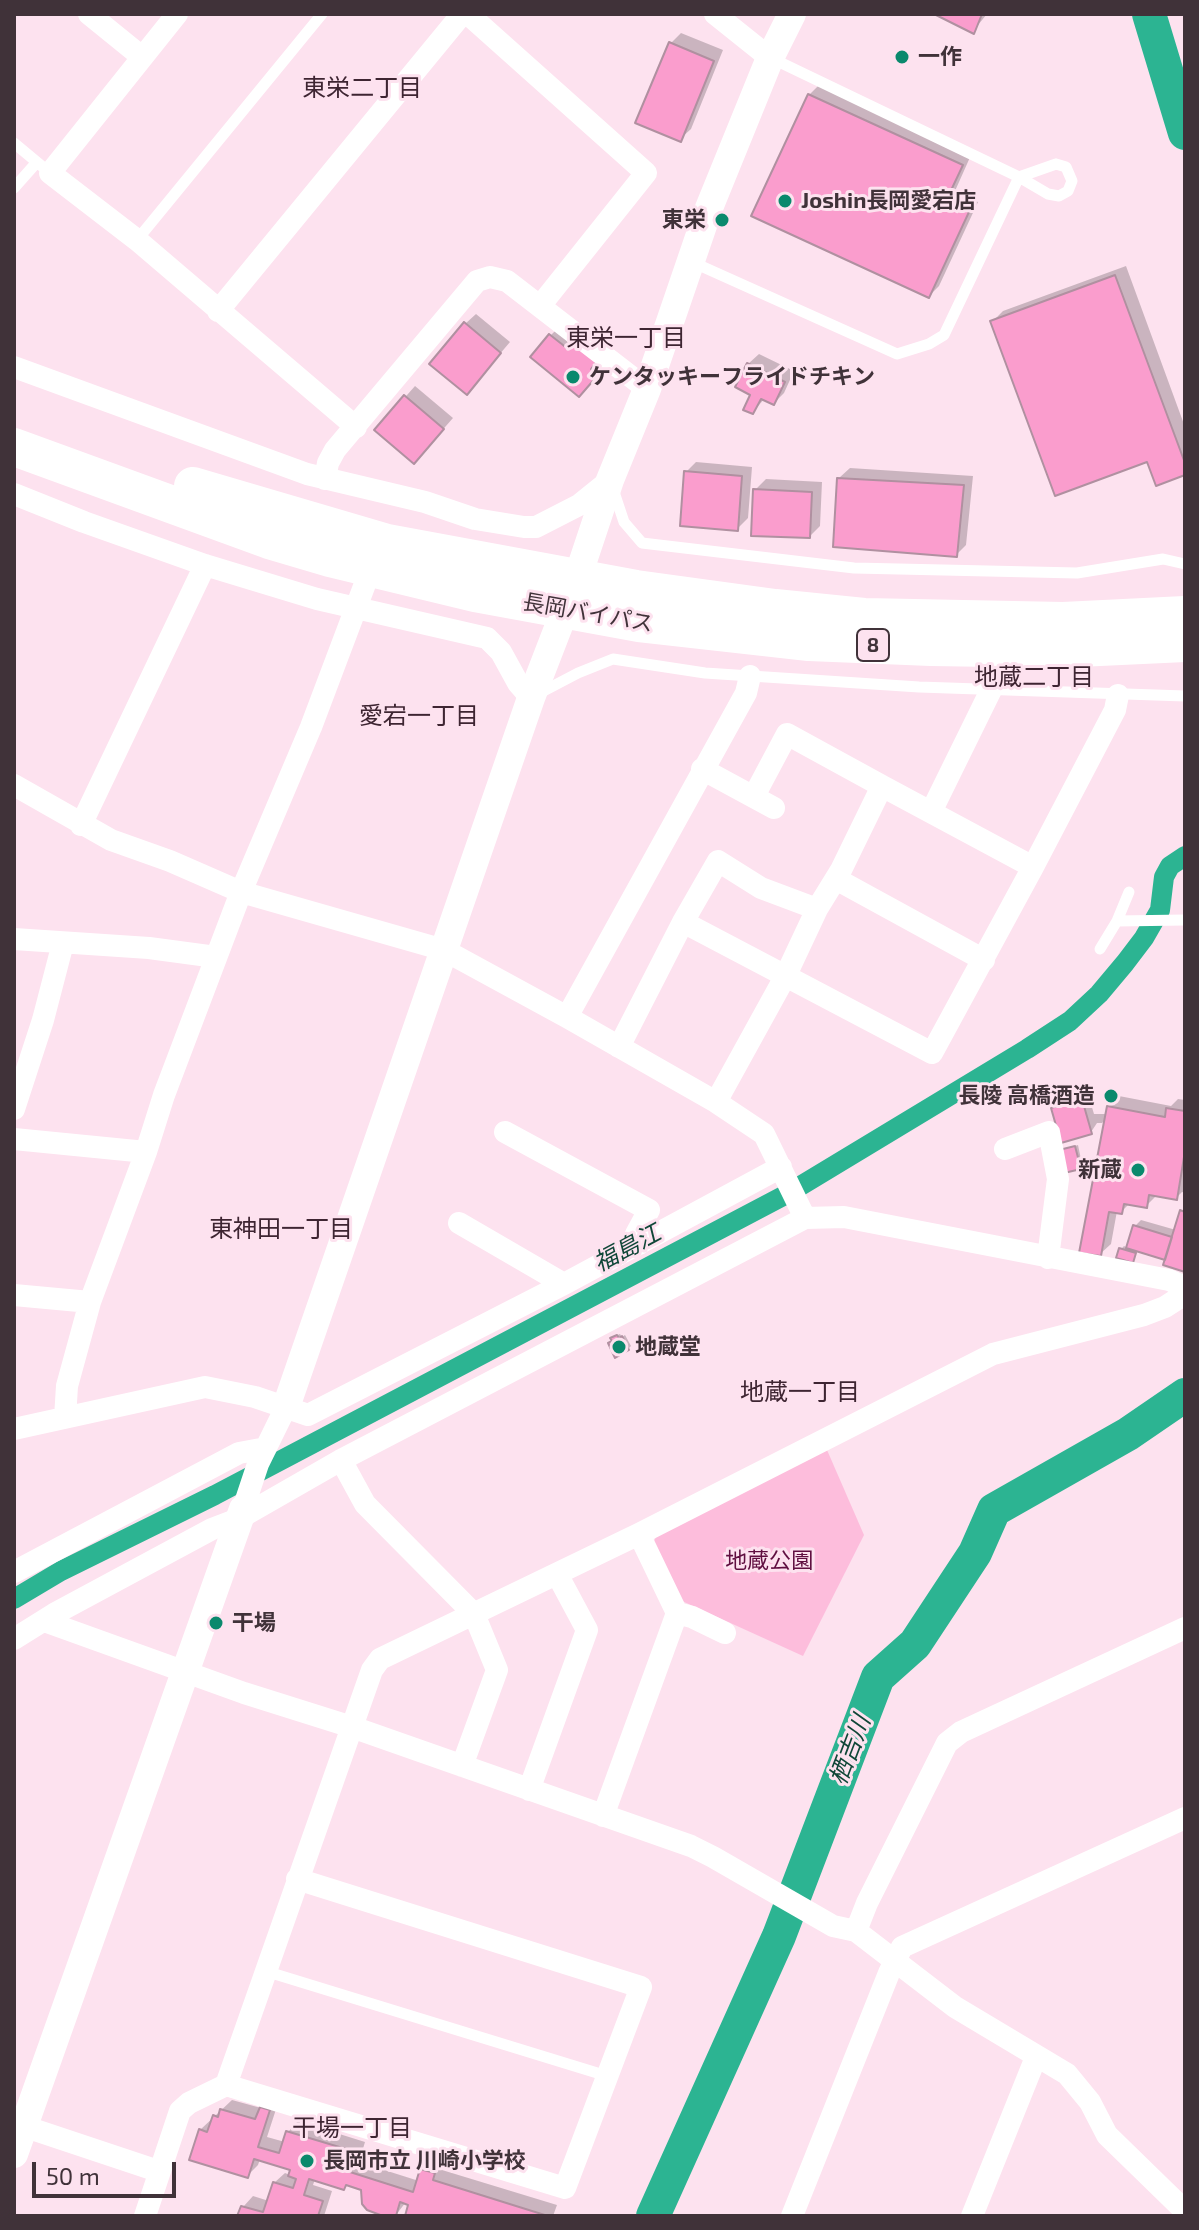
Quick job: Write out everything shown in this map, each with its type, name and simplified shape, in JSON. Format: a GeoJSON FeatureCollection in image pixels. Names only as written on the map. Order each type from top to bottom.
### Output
{"type":"FeatureCollection","features":[{"type":"Feature","properties":{"kind":"highway","name":"長岡バイパス"},"geometry":{"type":"LineString","coordinates":[[14,421],[176,480],[294,517],[709,632],[809,642],[1057,649],[1185,643]]}},
{"type":"Feature","properties":{"kind":"highway","name":"長岡バイパス"},"geometry":{"type":"LineString","coordinates":[[14,447],[269,540],[475,593],[570,594],[761,606],[864,617],[1063,621],[1185,615]]}},
{"type":"Feature","properties":{"kind":"street"},"geometry":{"type":"LineString","coordinates":[[89,14],[142,57]]}},
{"type":"Feature","properties":{"kind":"street"},"geometry":{"type":"LineString","coordinates":[[177,14],[43,167],[137,240],[356,427]]}},
{"type":"Feature","properties":{"kind":"street"},"geometry":{"type":"LineString","coordinates":[[218,311],[465,14],[646,173],[540,306]]}},
{"type":"Feature","properties":{"kind":"street"},"geometry":{"type":"LineString","coordinates":[[715,14],[770,58]]}},
{"type":"Feature","properties":{"kind":"street"},"geometry":{"type":"LineString","coordinates":[[14,2154],[19,2125],[240,1514],[262,1456],[286,1407],[531,698],[610,480],[647,389],[690,261],[770,58],[792,14]]}},
{"type":"Feature","properties":{"kind":"street"},"geometry":{"type":"LineString","coordinates":[[294,517],[316,476],[335,450],[477,281],[490,277],[507,281],[647,389]]}},
{"type":"Feature","properties":{"kind":"street"},"geometry":{"type":"LineString","coordinates":[[14,367],[316,476],[425,502],[475,519],[536,527],[594,495],[610,480]]}},
{"type":"Feature","properties":{"kind":"street"},"geometry":{"type":"LineString","coordinates":[[14,494],[205,565],[317,599],[487,638],[501,652],[518,683],[531,698]]}},
{"type":"Feature","properties":{"kind":"street"},"geometry":{"type":"LineString","coordinates":[[81,825],[205,565]]}},
{"type":"Feature","properties":{"kind":"street"},"geometry":{"type":"LineString","coordinates":[[65,1418],[67,1386],[90,1302],[164,1095],[241,892],[311,727],[371,568]]}},
{"type":"Feature","properties":{"kind":"street"},"geometry":{"type":"LineString","coordinates":[[567,1017],[746,693],[750,676]]}},
{"type":"Feature","properties":{"kind":"street"},"geometry":{"type":"LineString","coordinates":[[931,812],[991,690]]}},
{"type":"Feature","properties":{"kind":"street"},"geometry":{"type":"LineString","coordinates":[[683,922],[932,1053],[1115,710],[1118,695]]}},
{"type":"Feature","properties":{"kind":"street"},"geometry":{"type":"LineString","coordinates":[[754,796],[787,734],[1033,867]]}},
{"type":"Feature","properties":{"kind":"street"},"geometry":{"type":"LineString","coordinates":[[702,769],[774,808]]}},
{"type":"Feature","properties":{"kind":"street"},"geometry":{"type":"LineString","coordinates":[[14,785],[111,840],[170,861],[241,892],[444,950],[716,1102],[764,1134],[802,1211]]}},
{"type":"Feature","properties":{"kind":"street"},"geometry":{"type":"LineString","coordinates":[[716,1102],[786,975],[882,786]]}},
{"type":"Feature","properties":{"kind":"street"},"geometry":{"type":"LineString","coordinates":[[619,1047],[718,861],[761,888],[817,909]]}},
{"type":"Feature","properties":{"kind":"street"},"geometry":{"type":"LineString","coordinates":[[836,879],[984,960]]}},
{"type":"Feature","properties":{"kind":"street"},"geometry":{"type":"LineString","coordinates":[[14,939],[149,948],[216,957]]}},
{"type":"Feature","properties":{"kind":"street"},"geometry":{"type":"LineString","coordinates":[[14,1109],[43,1020],[63,943]]}},
{"type":"Feature","properties":{"kind":"street"},"geometry":{"type":"LineString","coordinates":[[505,1132],[649,1210],[636,1234],[639,1244]]}},
{"type":"Feature","properties":{"kind":"street"},"geometry":{"type":"LineString","coordinates":[[1005,1149],[1049,1132],[1058,1179],[1048,1258]]}},
{"type":"Feature","properties":{"kind":"street"},"geometry":{"type":"LineString","coordinates":[[14,1139],[146,1152]]}},
{"type":"Feature","properties":{"kind":"street"},"geometry":{"type":"LineString","coordinates":[[14,1429],[205,1387],[236,1392],[308,1415],[784,1171]]}},
{"type":"Feature","properties":{"kind":"street"},"geometry":{"type":"LineString","coordinates":[[14,1639],[341,1460],[603,1326],[802,1211],[1169,1280],[1185,1287]]}},
{"type":"Feature","properties":{"kind":"street"},"geometry":{"type":"LineString","coordinates":[[459,1223],[564,1284]]}},
{"type":"Feature","properties":{"kind":"street"},"geometry":{"type":"LineString","coordinates":[[226,2085],[372,1670],[380,1659],[639,1534],[993,1354],[1144,1315],[1165,1307],[1185,1294]]}},
{"type":"Feature","properties":{"kind":"street"},"geometry":{"type":"LineString","coordinates":[[14,1295],[90,1302]]}},
{"type":"Feature","properties":{"kind":"street"},"geometry":{"type":"LineString","coordinates":[[14,1572],[239,1453],[262,1456]]}},
{"type":"Feature","properties":{"kind":"street"},"geometry":{"type":"LineString","coordinates":[[341,1460],[365,1504],[474,1614],[497,1670],[462,1766]]}},
{"type":"Feature","properties":{"kind":"street"},"geometry":{"type":"LineString","coordinates":[[603,1816],[677,1613],[639,1534]]}},
{"type":"Feature","properties":{"kind":"street"},"geometry":{"type":"LineString","coordinates":[[529,1790],[587,1630],[557,1574]]}},
{"type":"Feature","properties":{"kind":"street"},"geometry":{"type":"LineString","coordinates":[[677,1613],[725,1633]]}},
{"type":"Feature","properties":{"kind":"street"},"geometry":{"type":"LineString","coordinates":[[44,1621],[691,1846],[833,1926],[856,1931],[955,2007],[1067,2074],[1090,2102],[1107,2135],[1185,2211]]}},
{"type":"Feature","properties":{"kind":"street"},"geometry":{"type":"LineString","coordinates":[[856,1931],[947,1743],[961,1732],[1185,1628]]}},
{"type":"Feature","properties":{"kind":"street"},"geometry":{"type":"LineString","coordinates":[[792,2216],[902,1947],[1185,1818]]}},
{"type":"Feature","properties":{"kind":"street"},"geometry":{"type":"LineString","coordinates":[[145,2216],[180,2111],[189,2103],[226,2085],[565,2188],[641,1987],[297,1879]]}},
{"type":"Feature","properties":{"kind":"street"},"geometry":{"type":"LineString","coordinates":[[972,2216],[1036,2057]]}},
{"type":"Feature","properties":{"kind":"street"},"geometry":{"type":"LineString","coordinates":[[19,2125],[158,2171]]}},
{"type":"Feature","properties":{"kind":"lane"},"geometry":{"type":"LineString","coordinates":[[137,240],[322,14]]}},
{"type":"Feature","properties":{"kind":"lane"},"geometry":{"type":"LineString","coordinates":[[690,261],[897,354],[929,344],[944,335],[1019,177],[770,58]]}},
{"type":"Feature","properties":{"kind":"lane"},"geometry":{"type":"LineString","coordinates":[[14,143],[43,167],[14,188]]}},
{"type":"Feature","properties":{"kind":"lane"},"geometry":{"type":"LineString","coordinates":[[610,480],[624,522],[642,543],[854,568],[1077,573],[1163,559],[1185,564]]}},
{"type":"Feature","properties":{"kind":"lane"},"geometry":{"type":"LineString","coordinates":[[531,698],[613,659],[705,673],[750,676],[991,690],[1185,696]]}},
{"type":"Feature","properties":{"kind":"lane"},"geometry":{"type":"LineString","coordinates":[[1100,949],[1121,921],[1129,892]]}},
{"type":"Feature","properties":{"kind":"lane"},"geometry":{"type":"LineString","coordinates":[[1121,921],[1185,920]]}},
{"type":"Feature","properties":{"kind":"lane"},"geometry":{"type":"LineString","coordinates":[[265,1971],[607,2076]]}},
{"type":"Feature","properties":{"kind":"green space","name":"地蔵公園"},"geometry":{"type":"Polygon","coordinates":[[[827,1450],[864,1535],[803,1656],[682,1601],[652,1545],[658,1533],[827,1450]]]}},
{"type":"Feature","properties":{"kind":"building"},"geometry":{"type":"Polygon","coordinates":[[[934,14],[982,14],[974,34],[934,14]]]}},
{"type":"Feature","properties":{"kind":"building"},"geometry":{"type":"Polygon","coordinates":[[[669,42],[714,61],[681,142],[635,123],[669,42]]]}},
{"type":"Feature","properties":{"kind":"building"},"geometry":{"type":"Polygon","coordinates":[[[808,94],[963,165],[946,201],[969,212],[929,298],[751,216],[808,94]]]}},
{"type":"Feature","properties":{"kind":"building"},"geometry":{"type":"Polygon","coordinates":[[[1115,275],[1185,463],[1185,475],[1156,486],[1147,462],[1055,496],[990,321],[1115,275]]]}},
{"type":"Feature","properties":{"kind":"building"},"geometry":{"type":"Polygon","coordinates":[[[464,322],[501,353],[467,395],[429,364],[464,322]]]}},
{"type":"Feature","properties":{"kind":"building"},"geometry":{"type":"Polygon","coordinates":[[[549,334],[568,349],[574,342],[597,361],[591,369],[598,375],[579,397],[530,357],[549,334]]]}},
{"type":"Feature","properties":{"kind":"building"},"geometry":{"type":"Polygon","coordinates":[[[747,363],[785,382],[774,405],[761,399],[753,414],[743,410],[750,395],[735,387],[747,363]]]}},
{"type":"Feature","properties":{"kind":"building"},"geometry":{"type":"Polygon","coordinates":[[[404,395],[444,429],[414,464],[374,430],[404,395]]]}},
{"type":"Feature","properties":{"kind":"building"},"geometry":{"type":"Polygon","coordinates":[[[684,471],[742,476],[738,531],[680,526],[684,471]]]}},
{"type":"Feature","properties":{"kind":"building"},"geometry":{"type":"Polygon","coordinates":[[[837,478],[964,485],[957,557],[833,547],[837,478]]]}},
{"type":"Feature","properties":{"kind":"building"},"geometry":{"type":"Polygon","coordinates":[[[753,489],[812,492],[810,538],[751,536],[753,489]]]}},
{"type":"Feature","properties":{"kind":"building"},"geometry":{"type":"Polygon","coordinates":[[[1082,1099],[1092,1134],[1061,1143],[1051,1108],[1082,1099]]]}},
{"type":"Feature","properties":{"kind":"building","name":"新蔵"},"geometry":{"type":"Polygon","coordinates":[[[1107,1106],[1165,1117],[1166,1108],[1185,1111],[1185,1151],[1177,1200],[1149,1195],[1147,1208],[1124,1204],[1122,1214],[1109,1212],[1101,1256],[1079,1253],[1107,1106]]]}},
{"type":"Feature","properties":{"kind":"building"},"geometry":{"type":"Polygon","coordinates":[[[1075,1146],[1081,1169],[1064,1173],[1059,1150],[1075,1146]]]}},
{"type":"Feature","properties":{"kind":"building"},"geometry":{"type":"Polygon","coordinates":[[[1180,1210],[1185,1212],[1185,1272],[1163,1265],[1180,1210]]]}},
{"type":"Feature","properties":{"kind":"building"},"geometry":{"type":"Polygon","coordinates":[[[1133,1225],[1172,1237],[1165,1260],[1126,1248],[1133,1225]]]}},
{"type":"Feature","properties":{"kind":"building"},"geometry":{"type":"Polygon","coordinates":[[[1119,1248],[1136,1253],[1133,1263],[1116,1258],[1119,1248]]]}},
{"type":"Feature","properties":{"kind":"building","name":"地蔵堂"},"geometry":{"type":"Polygon","coordinates":[[[617,1335],[619,1338],[622,1336],[629,1350],[615,1358],[608,1343],[612,1341],[610,1338],[617,1335]]]}},
{"type":"Feature","properties":{"kind":"building"},"geometry":{"type":"Polygon","coordinates":[[[260,2107],[270,2110],[258,2147],[279,2153],[286,2131],[356,2152],[350,2172],[413,2192],[420,2169],[435,2173],[433,2180],[548,2216],[405,2216],[408,2205],[400,2202],[396,2216],[383,2216],[367,2210],[362,2204],[361,2190],[346,2185],[344,2190],[309,2179],[304,2195],[323,2201],[318,2216],[237,2216],[241,2206],[263,2212],[273,2182],[293,2188],[296,2179],[288,2176],[290,2170],[254,2159],[248,2178],[189,2160],[199,2129],[207,2132],[213,2115],[218,2117],[220,2109],[255,2119],[260,2107]]]}},
{"type":"Feature","properties":{"kind":"waterway","name":"栖吉川"},"geometry":{"type":"LineString","coordinates":[[1149,14],[1185,133]]}},
{"type":"Feature","properties":{"kind":"waterway","name":"福島江"},"geometry":{"type":"LineString","coordinates":[[14,1599],[61,1571],[215,1495],[787,1194],[1027,1049],[1070,1021],[1099,994],[1125,963],[1160,910],[1164,877],[1170,866],[1185,856]]}},
{"type":"Feature","properties":{"kind":"waterway","name":"栖吉川"},"geometry":{"type":"LineString","coordinates":[[653,2216],[779,1936],[878,1677],[915,1644],[975,1553],[994,1510],[1128,1434],[1185,1395]]}},
{"type":"Feature","properties":{"kind":"place","name":"一作"},"geometry":{"type":"Point","coordinates":[902,57]}},
{"type":"Feature","properties":{"kind":"place","name":"Joshin長岡愛宕店"},"geometry":{"type":"Point","coordinates":[785,201]}},
{"type":"Feature","properties":{"kind":"place","name":"東栄"},"geometry":{"type":"Point","coordinates":[722,220]}},
{"type":"Feature","properties":{"kind":"place","name":"ケンタッキーフライドチキン"},"geometry":{"type":"Point","coordinates":[573,377]}},
{"type":"Feature","properties":{"kind":"place","name":"長陵 高橋酒造"},"geometry":{"type":"Point","coordinates":[1111,1096]}},
{"type":"Feature","properties":{"kind":"place","name":"新蔵"},"geometry":{"type":"Point","coordinates":[1138,1170]}},
{"type":"Feature","properties":{"kind":"place","name":"地蔵堂"},"geometry":{"type":"Point","coordinates":[619,1347]}},
{"type":"Feature","properties":{"kind":"place","name":"干場"},"geometry":{"type":"Point","coordinates":[216,1623]}},
{"type":"Feature","properties":{"kind":"place","name":"長岡市立 川崎小学校"},"geometry":{"type":"Point","coordinates":[307,2161]}},
{"type":"Feature","properties":{"kind":"district","name":"東栄二丁目"},"geometry":{"type":"Point","coordinates":[362,88]}},
{"type":"Feature","properties":{"kind":"district","name":"東栄一丁目"},"geometry":{"type":"Point","coordinates":[626,338]}},
{"type":"Feature","properties":{"kind":"district","name":"地蔵二丁目"},"geometry":{"type":"Point","coordinates":[1034,677]}},
{"type":"Feature","properties":{"kind":"district","name":"愛宕一丁目"},"geometry":{"type":"Point","coordinates":[419,716]}},
{"type":"Feature","properties":{"kind":"district","name":"東神田一丁目"},"geometry":{"type":"Point","coordinates":[281,1229]}},
{"type":"Feature","properties":{"kind":"district","name":"地蔵一丁目"},"geometry":{"type":"Point","coordinates":[800,1392]}},
{"type":"Feature","properties":{"kind":"district","name":"干場一丁目"},"geometry":{"type":"Point","coordinates":[352,2128]}}]}
